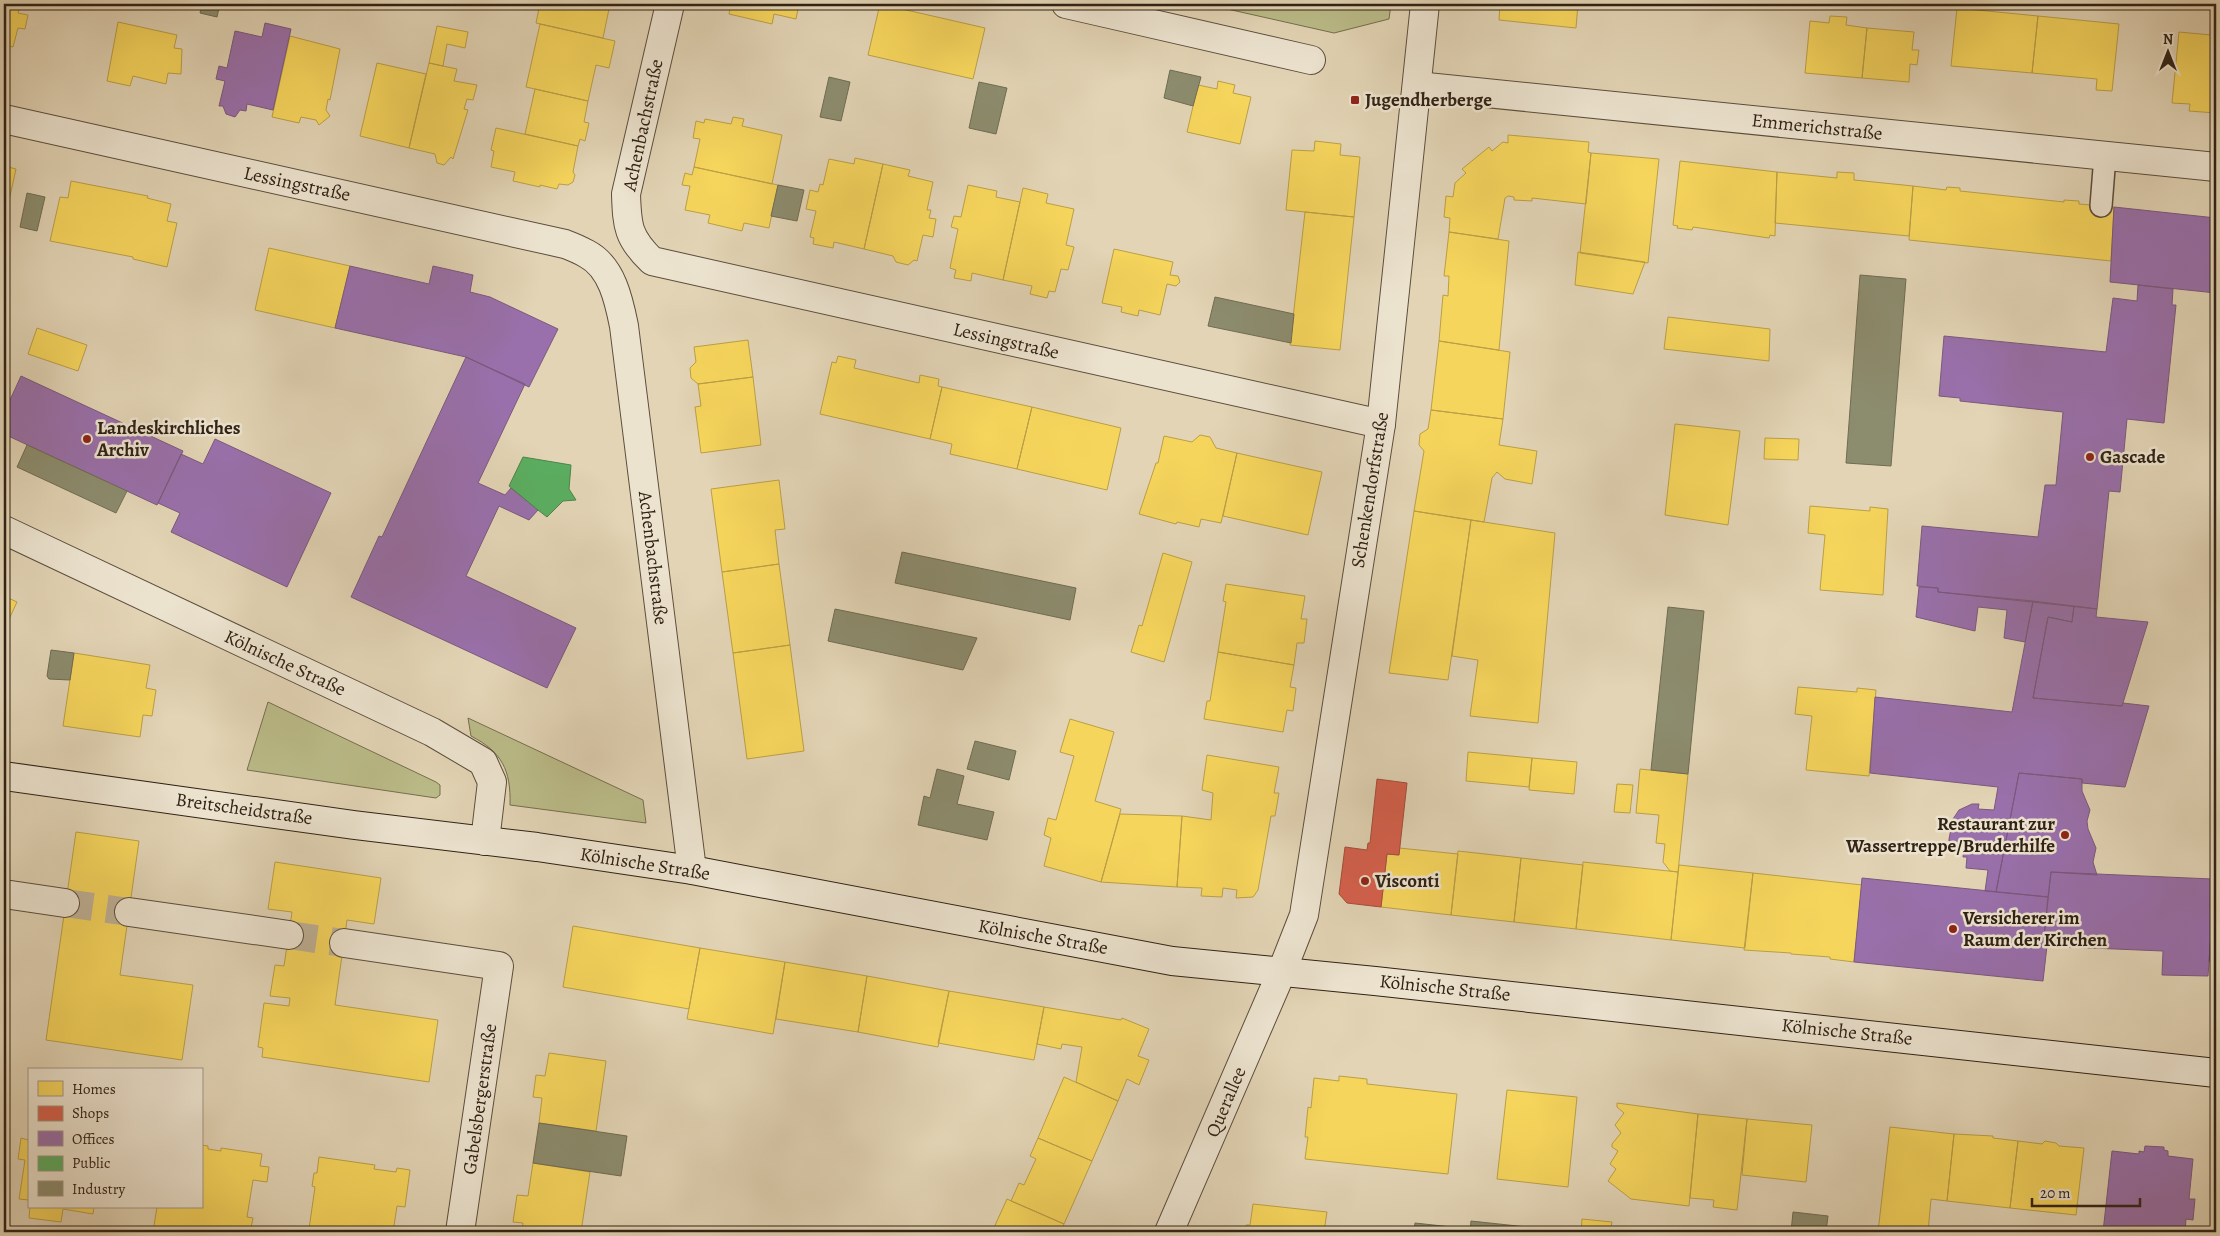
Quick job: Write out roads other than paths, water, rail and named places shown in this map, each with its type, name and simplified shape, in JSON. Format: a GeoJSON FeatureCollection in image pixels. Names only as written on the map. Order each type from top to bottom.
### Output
{"type":"FeatureCollection","features":[{"type":"Feature","properties":{"kind":"street","name":"Achenbachstraße"},"geometry":{"type":"LineString","coordinates":[[636,246],[627,220],[626,194],[670,4]]}},
{"type":"Feature","properties":{"kind":"street"},"geometry":{"type":"LineString","coordinates":[[1066,4],[1311,60]]}},
{"type":"Feature","properties":{"kind":"street","name":"Schenkendorfstraße"},"geometry":{"type":"LineString","coordinates":[[1282,971],[1305,906],[1381,424],[1425,4]]}},
{"type":"Feature","properties":{"kind":"street","name":"Emmerichstraße"},"geometry":{"type":"LineString","coordinates":[[1417,86],[2216,167]]}},
{"type":"Feature","properties":{"kind":"street","name":"Lessingstraße"},"geometry":{"type":"LineString","coordinates":[[4,119],[565,244],[589,254]]}},
{"type":"Feature","properties":{"kind":"street","name":"Lessingstraße"},"geometry":{"type":"LineString","coordinates":[[636,246],[652,261],[677,268],[1381,424]]}},
{"type":"Feature","properties":{"kind":"street","name":"Achenbachstraße"},"geometry":{"type":"LineString","coordinates":[[589,254],[606,271],[618,299],[624,326],[692,870]]}},
{"type":"Feature","properties":{"kind":"street","name":"Kölnische Straße"},"geometry":{"type":"LineString","coordinates":[[4,530],[432,732],[483,762],[492,782],[485,841],[692,870],[1172,961],[1282,971],[2216,1072]]}},
{"type":"Feature","properties":{"kind":"street","name":"Breitscheidstraße"},"geometry":{"type":"LineString","coordinates":[[4,776],[485,841]]}},
{"type":"Feature","properties":{"kind":"street"},"geometry":{"type":"LineString","coordinates":[[4,894],[65,903]]}},
{"type":"Feature","properties":{"kind":"street"},"geometry":{"type":"LineString","coordinates":[[129,912],[289,935]]}},
{"type":"Feature","properties":{"kind":"street","name":"Gabelsbergerstraße"},"geometry":{"type":"LineString","coordinates":[[344,943],[499,966],[460,1232]]}},
{"type":"Feature","properties":{"kind":"street","name":"Querallee"},"geometry":{"type":"LineString","coordinates":[[1169,1232],[1282,971]]}},
{"type":"Feature","properties":{"kind":"lane"},"geometry":{"type":"LineString","coordinates":[[2102,206],[2105,156]]}},
{"type":"Feature","properties":{"kind":"tunnel"},"geometry":{"type":"LineString","coordinates":[[65,903],[129,912]]}},
{"type":"Feature","properties":{"kind":"tunnel"},"geometry":{"type":"LineString","coordinates":[[289,935],[344,943]]}},
{"type":"Feature","properties":{"kind":"place","name":"Jugendherberge"},"geometry":{"type":"Point","coordinates":[1355,100]}},
{"type":"Feature","properties":{"kind":"place","name":"Landeskirchliches Archiv"},"geometry":{"type":"Point","coordinates":[87,439]}},
{"type":"Feature","properties":{"kind":"place","name":"Gascade"},"geometry":{"type":"Point","coordinates":[2090,457]}},
{"type":"Feature","properties":{"kind":"place","name":"Restaurant zur Wassertreppe/Bruderhilfe"},"geometry":{"type":"Point","coordinates":[2065,835]}},
{"type":"Feature","properties":{"kind":"place","name":"Visconti"},"geometry":{"type":"Point","coordinates":[1365,881]}},
{"type":"Feature","properties":{"kind":"place","name":"Versicherer im Raum der Kirchen"},"geometry":{"type":"Point","coordinates":[1953,929]}}]}
